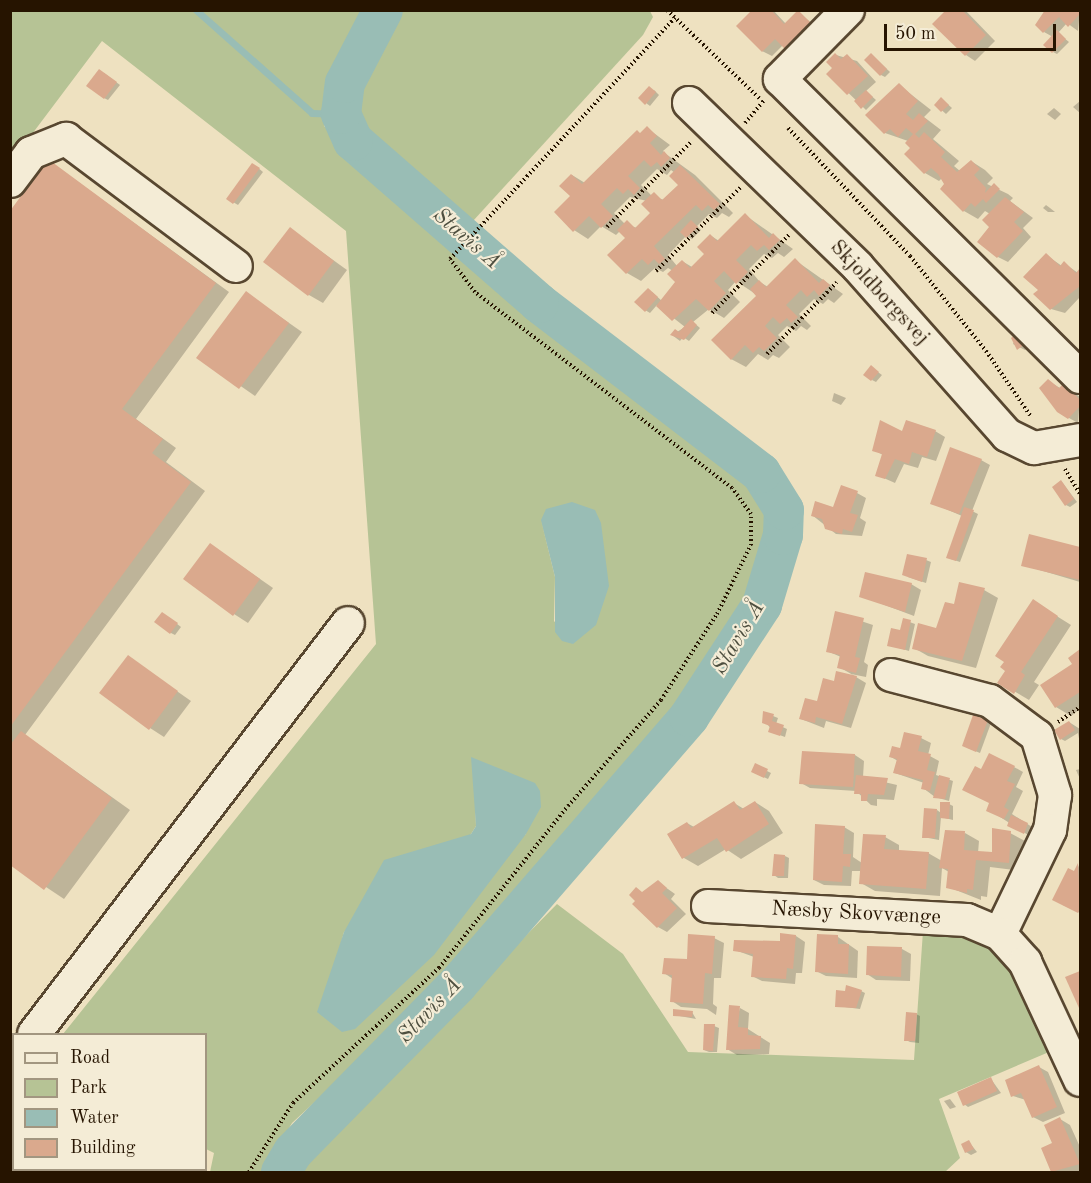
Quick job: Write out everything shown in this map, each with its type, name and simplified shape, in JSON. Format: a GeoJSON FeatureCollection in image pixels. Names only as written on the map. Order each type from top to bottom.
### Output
{"type":"FeatureCollection","features":[{"type":"Feature","properties":{"kind":"street"},"geometry":{"type":"LineString","coordinates":[[848,10],[771,90],[1080,377]]}},
{"type":"Feature","properties":{"kind":"street","name":"Skjoldborgsvej"},"geometry":{"type":"LineString","coordinates":[[709,123],[854,264],[1007,435],[1034,448],[1066,443]]}},
{"type":"Feature","properties":{"kind":"street"},"geometry":{"type":"LineString","coordinates":[[10,181],[31,153],[66,138],[236,266]]}},
{"type":"Feature","properties":{"kind":"street"},"geometry":{"type":"LineString","coordinates":[[36,1033],[348,624]]}},
{"type":"Feature","properties":{"kind":"street"},"geometry":{"type":"LineString","coordinates":[[891,675],[990,702],[1037,736],[1055,795],[1050,830],[1000,934]]}},
{"type":"Feature","properties":{"kind":"street","name":"Næsby Skovvænge"},"geometry":{"type":"LineString","coordinates":[[708,906],[967,920],[1000,934],[1026,962],[1080,1080]]}},
{"type":"Feature","properties":{"kind":"path"},"geometry":{"type":"LineString","coordinates":[[667,10],[771,90]]}},
{"type":"Feature","properties":{"kind":"path"},"geometry":{"type":"LineString","coordinates":[[249,1173],[293,1103],[439,969],[568,806],[662,700],[717,614],[751,545],[751,514],[732,488],[476,292],[450,259],[675,18]]}},
{"type":"Feature","properties":{"kind":"path"},"geometry":{"type":"LineString","coordinates":[[771,90],[771,110]]}},
{"type":"Feature","properties":{"kind":"path"},"geometry":{"type":"LineString","coordinates":[[607,227],[709,123],[771,90]]}},
{"type":"Feature","properties":{"kind":"path"},"geometry":{"type":"LineString","coordinates":[[779,119],[910,256],[986,351],[1066,443],[1080,494]]}},
{"type":"Feature","properties":{"kind":"path"},"geometry":{"type":"LineString","coordinates":[[656,271],[757,169]]}},
{"type":"Feature","properties":{"kind":"path"},"geometry":{"type":"LineString","coordinates":[[712,313],[806,217]]}},
{"type":"Feature","properties":{"kind":"path"},"geometry":{"type":"LineString","coordinates":[[767,354],[854,264]]}},
{"type":"Feature","properties":{"kind":"green space"},"geometry":{"type":"Polygon","coordinates":[[[11,11],[367,11],[325,105],[324,126],[422,221],[719,453],[763,498],[775,520],[773,543],[756,588],[658,731],[425,1000],[292,1123],[263,1172],[210,1172],[214,1153],[207,1150],[207,1033],[64,1033],[376,644],[346,231],[102,41],[11,162],[11,11]],[[541,520],[555,577],[554,621],[573,644],[541,520]],[[475,801],[476,826],[471,834],[344,932],[333,972],[526,834],[475,801]]]}},
{"type":"Feature","properties":{"kind":"green space"},"geometry":{"type":"Polygon","coordinates":[[[401,11],[650,11],[653,17],[643,35],[473,221],[379,151],[357,119],[353,102],[358,89],[401,11]]]}},
{"type":"Feature","properties":{"kind":"green space"},"geometry":{"type":"Polygon","coordinates":[[[557,904],[623,954],[688,1052],[914,1060],[923,931],[962,935],[985,944],[999,955],[1011,970],[1049,1052],[939,1099],[960,1158],[945,1172],[300,1172],[315,1150],[557,904]]]}},
{"type":"Feature","properties":{"kind":"water"},"geometry":{"type":"Polygon","coordinates":[[[572,502],[595,510],[601,523],[609,586],[596,625],[573,644],[562,641],[555,632],[555,577],[541,520],[546,509],[572,502]]]}},
{"type":"Feature","properties":{"kind":"water"},"geometry":{"type":"Polygon","coordinates":[[[471,757],[535,783],[540,791],[541,807],[526,834],[434,955],[355,1029],[342,1032],[317,1012],[344,932],[384,860],[471,834],[476,826],[471,757]]]}},
{"type":"Feature","properties":{"kind":"building"},"geometry":{"type":"Polygon","coordinates":[[[752,10],[771,10],[784,24],[798,10],[811,23],[785,49],[775,39],[762,52],[736,26],[752,10]]]}},
{"type":"Feature","properties":{"kind":"building"},"geometry":{"type":"Polygon","coordinates":[[[946,10],[962,10],[986,35],[965,56],[932,24],[946,10]]]}},
{"type":"Feature","properties":{"kind":"building"},"geometry":{"type":"Polygon","coordinates":[[[1045,10],[1080,10],[1080,14],[1068,27],[1059,17],[1043,33],[1035,25],[1045,10]]]}},
{"type":"Feature","properties":{"kind":"building"},"geometry":{"type":"Polygon","coordinates":[[[1057,30],[1066,39],[1052,53],[1043,45],[1057,30]]]}},
{"type":"Feature","properties":{"kind":"building"},"geometry":{"type":"Polygon","coordinates":[[[835,53],[841,59],[847,54],[868,76],[847,95],[826,74],[832,68],[826,62],[835,53]]]}},
{"type":"Feature","properties":{"kind":"building"},"geometry":{"type":"Polygon","coordinates":[[[871,53],[887,69],[880,76],[864,60],[871,53]]]}},
{"type":"Feature","properties":{"kind":"building"},"geometry":{"type":"Polygon","coordinates":[[[99,69],[117,82],[104,99],[86,86],[99,69]]]}},
{"type":"Feature","properties":{"kind":"building"},"geometry":{"type":"Polygon","coordinates":[[[899,83],[918,101],[906,114],[913,120],[919,113],[928,121],[915,134],[919,138],[924,132],[945,152],[941,157],[957,172],[971,160],[980,169],[974,175],[986,188],[985,193],[994,183],[1000,189],[986,203],[983,199],[975,207],[971,203],[963,212],[940,189],[944,184],[938,174],[931,168],[924,174],[904,154],[910,148],[905,143],[913,134],[906,128],[898,137],[890,129],[884,134],[865,115],[899,83]]]}},
{"type":"Feature","properties":{"kind":"building"},"geometry":{"type":"Polygon","coordinates":[[[649,86],[656,92],[645,105],[638,98],[649,86]]]}},
{"type":"Feature","properties":{"kind":"building"},"geometry":{"type":"Polygon","coordinates":[[[866,90],[873,97],[861,109],[854,101],[866,90]]]}},
{"type":"Feature","properties":{"kind":"building"},"geometry":{"type":"Polygon","coordinates":[[[941,97],[949,105],[941,112],[934,105],[941,97]]]}},
{"type":"Feature","properties":{"kind":"building"},"geometry":{"type":"Polygon","coordinates":[[[647,126],[657,136],[650,143],[661,155],[664,151],[670,158],[661,167],[657,162],[651,167],[644,160],[628,176],[640,188],[634,195],[628,189],[623,194],[617,188],[601,204],[613,216],[601,228],[589,216],[573,232],[554,212],[570,196],[559,186],[571,174],[582,184],[637,130],[640,133],[647,126]]]}},
{"type":"Feature","properties":{"kind":"building"},"geometry":{"type":"Polygon","coordinates":[[[48,159],[216,283],[122,409],[163,439],[152,453],[191,482],[10,727],[10,211],[48,159]]]}},
{"type":"Feature","properties":{"kind":"building"},"geometry":{"type":"Polygon","coordinates":[[[252,163],[260,168],[233,204],[226,199],[252,163]]]}},
{"type":"Feature","properties":{"kind":"building"},"geometry":{"type":"Polygon","coordinates":[[[680,165],[720,204],[714,210],[708,205],[702,211],[696,205],[654,246],[665,259],[659,264],[654,259],[648,265],[642,259],[626,274],[607,255],[625,238],[617,230],[627,220],[635,228],[650,213],[641,204],[654,192],[662,200],[678,185],[669,176],[680,165]]]}},
{"type":"Feature","properties":{"kind":"building"},"geometry":{"type":"Polygon","coordinates":[[[1005,197],[1024,212],[1014,222],[1023,231],[997,258],[977,242],[989,227],[982,220],[1005,197]]]}},
{"type":"Feature","properties":{"kind":"building"},"geometry":{"type":"Polygon","coordinates":[[[745,213],[769,238],[773,233],[780,240],[769,250],[764,245],[757,251],[751,245],[736,260],[748,272],[736,284],[724,271],[714,281],[726,293],[709,311],[696,299],[672,321],[656,306],[675,282],[667,274],[682,260],[690,268],[704,254],[697,247],[710,234],[717,241],[745,213]]]}},
{"type":"Feature","properties":{"kind":"building"},"geometry":{"type":"Polygon","coordinates":[[[691,220],[698,227],[686,238],[680,232],[691,220]]]}},
{"type":"Feature","properties":{"kind":"building"},"geometry":{"type":"Polygon","coordinates":[[[290,227],[334,261],[308,296],[263,262],[290,227]]]}},
{"type":"Feature","properties":{"kind":"building"},"geometry":{"type":"Polygon","coordinates":[[[1046,253],[1060,266],[1064,261],[1076,273],[1080,268],[1080,286],[1050,310],[1033,294],[1038,290],[1023,277],[1046,253]]]}},
{"type":"Feature","properties":{"kind":"building"},"geometry":{"type":"Polygon","coordinates":[[[795,258],[819,283],[823,279],[830,285],[819,296],[814,290],[807,297],[801,290],[786,305],[798,317],[791,323],[787,318],[780,324],[773,317],[765,326],[777,338],[764,351],[759,347],[753,353],[745,345],[731,360],[711,340],[756,296],[750,289],[759,280],[766,287],[795,258]]]}},
{"type":"Feature","properties":{"kind":"building"},"geometry":{"type":"Polygon","coordinates":[[[648,288],[658,297],[645,312],[634,302],[648,288]]]}},
{"type":"Feature","properties":{"kind":"building"},"geometry":{"type":"Polygon","coordinates":[[[246,291],[289,323],[239,389],[196,358],[246,291]]]}},
{"type":"Feature","properties":{"kind":"building"},"geometry":{"type":"Polygon","coordinates":[[[691,319],[697,325],[684,340],[670,335],[675,329],[679,332],[691,319]]]}},
{"type":"Feature","properties":{"kind":"building"},"geometry":{"type":"Polygon","coordinates":[[[1016,334],[1025,344],[1017,350],[1011,338],[1016,334]]]}},
{"type":"Feature","properties":{"kind":"building"},"geometry":{"type":"Polygon","coordinates":[[[871,365],[879,372],[871,381],[863,375],[871,365]]]}},
{"type":"Feature","properties":{"kind":"building"},"geometry":{"type":"Polygon","coordinates":[[[1048,379],[1059,388],[1064,383],[1080,400],[1080,406],[1068,419],[1057,412],[1039,388],[1048,379]]]}},
{"type":"Feature","properties":{"kind":"building"},"geometry":{"type":"Polygon","coordinates":[[[880,420],[902,431],[906,420],[936,430],[927,457],[912,452],[909,464],[895,459],[885,479],[875,476],[882,454],[872,451],[880,420]]]}},
{"type":"Feature","properties":{"kind":"building"},"geometry":{"type":"Polygon","coordinates":[[[950,447],[982,459],[959,514],[930,504],[950,447]]]}},
{"type":"Feature","properties":{"kind":"building"},"geometry":{"type":"Polygon","coordinates":[[[1061,480],[1074,499],[1065,506],[1052,487],[1061,480]]]}},
{"type":"Feature","properties":{"kind":"building"},"geometry":{"type":"Polygon","coordinates":[[[841,485],[858,491],[850,513],[858,515],[852,532],[843,529],[842,534],[825,529],[822,519],[811,516],[815,501],[833,507],[841,485]]]}},
{"type":"Feature","properties":{"kind":"building"},"geometry":{"type":"Polygon","coordinates":[[[964,507],[974,510],[956,561],[946,558],[964,507]]]}},
{"type":"Feature","properties":{"kind":"building"},"geometry":{"type":"Polygon","coordinates":[[[1029,534],[1080,547],[1080,580],[1021,566],[1029,534]]]}},
{"type":"Feature","properties":{"kind":"building"},"geometry":{"type":"Polygon","coordinates":[[[210,543],[260,579],[233,616],[183,579],[210,543]]]}},
{"type":"Feature","properties":{"kind":"building"},"geometry":{"type":"Polygon","coordinates":[[[907,554],[927,558],[922,582],[902,575],[907,554]]]}},
{"type":"Feature","properties":{"kind":"building"},"geometry":{"type":"Polygon","coordinates":[[[865,572],[912,583],[905,612],[859,597],[865,572]]]}},
{"type":"Feature","properties":{"kind":"building"},"geometry":{"type":"Polygon","coordinates":[[[959,582],[985,588],[962,661],[912,649],[918,623],[936,628],[945,602],[954,604],[959,582]]]}},
{"type":"Feature","properties":{"kind":"building"},"geometry":{"type":"Polygon","coordinates":[[[1033,599],[1058,616],[1021,672],[1025,675],[1014,694],[997,683],[1005,671],[1000,667],[1004,662],[995,656],[1033,599]]]}},
{"type":"Feature","properties":{"kind":"building"},"geometry":{"type":"Polygon","coordinates":[[[835,611],[864,618],[855,657],[860,658],[856,673],[837,668],[840,655],[826,652],[835,611]]]}},
{"type":"Feature","properties":{"kind":"building"},"geometry":{"type":"Polygon","coordinates":[[[162,612],[178,623],[170,634],[154,622],[162,612]]]}},
{"type":"Feature","properties":{"kind":"building"},"geometry":{"type":"Polygon","coordinates":[[[903,618],[911,620],[905,650],[887,646],[891,628],[900,630],[903,618]]]}},
{"type":"Feature","properties":{"kind":"building"},"geometry":{"type":"Polygon","coordinates":[[[1080,649],[1080,692],[1055,708],[1040,685],[1072,664],[1068,658],[1080,649]]]}},
{"type":"Feature","properties":{"kind":"building"},"geometry":{"type":"Polygon","coordinates":[[[128,655],[178,691],[149,730],[99,693],[128,655]]]}},
{"type":"Feature","properties":{"kind":"building"},"geometry":{"type":"Polygon","coordinates":[[[836,671],[857,676],[842,724],[816,717],[815,723],[799,719],[805,698],[817,701],[823,678],[834,681],[836,671]]]}},
{"type":"Feature","properties":{"kind":"building"},"geometry":{"type":"Polygon","coordinates":[[[763,711],[774,714],[772,721],[784,725],[780,736],[768,732],[770,726],[762,723],[763,711]]]}},
{"type":"Feature","properties":{"kind":"building"},"geometry":{"type":"Polygon","coordinates":[[[973,715],[988,720],[976,752],[962,746],[973,715]]]}},
{"type":"Feature","properties":{"kind":"building"},"geometry":{"type":"Polygon","coordinates":[[[1069,721],[1075,730],[1060,740],[1054,730],[1069,721]]]}},
{"type":"Feature","properties":{"kind":"building"},"geometry":{"type":"Polygon","coordinates":[[[21,731],[112,798],[44,890],[10,865],[10,745],[21,731]]]}},
{"type":"Feature","properties":{"kind":"building"},"geometry":{"type":"Polygon","coordinates":[[[904,732],[922,736],[918,751],[931,754],[927,770],[935,772],[930,791],[921,789],[923,780],[893,773],[897,759],[889,757],[892,746],[900,748],[904,732]]]}},
{"type":"Feature","properties":{"kind":"building"},"geometry":{"type":"Polygon","coordinates":[[[802,751],[855,754],[853,787],[799,784],[802,751]]]}},
{"type":"Feature","properties":{"kind":"building"},"geometry":{"type":"Polygon","coordinates":[[[989,753],[1015,766],[1007,781],[1015,784],[1004,807],[1009,810],[1004,819],[986,811],[989,803],[962,790],[975,766],[981,769],[989,753]]]}},
{"type":"Feature","properties":{"kind":"building"},"geometry":{"type":"Polygon","coordinates":[[[755,763],[768,769],[764,778],[751,772],[755,763]]]}},
{"type":"Feature","properties":{"kind":"building"},"geometry":{"type":"Polygon","coordinates":[[[856,775],[888,778],[884,795],[868,794],[867,801],[861,801],[861,794],[854,794],[856,775]]]}},
{"type":"Feature","properties":{"kind":"building"},"geometry":{"type":"Polygon","coordinates":[[[939,775],[950,778],[945,799],[933,798],[939,775]]]}},
{"type":"Feature","properties":{"kind":"building"},"geometry":{"type":"Polygon","coordinates":[[[734,801],[740,810],[755,801],[769,824],[726,852],[717,838],[682,859],[667,834],[687,822],[691,828],[734,801]]]}},
{"type":"Feature","properties":{"kind":"building"},"geometry":{"type":"Polygon","coordinates":[[[940,802],[950,802],[949,819],[940,818],[940,802]]]}},
{"type":"Feature","properties":{"kind":"building"},"geometry":{"type":"Polygon","coordinates":[[[924,808],[937,809],[935,838],[922,838],[924,808]]]}},
{"type":"Feature","properties":{"kind":"building"},"geometry":{"type":"Polygon","coordinates":[[[1011,815],[1028,823],[1024,834],[1007,826],[1011,815]]]}},
{"type":"Feature","properties":{"kind":"building"},"geometry":{"type":"Polygon","coordinates":[[[815,824],[845,826],[843,854],[851,854],[850,867],[843,866],[842,882],[813,880],[815,824]]]}},
{"type":"Feature","properties":{"kind":"building"},"geometry":{"type":"Polygon","coordinates":[[[992,828],[1011,831],[1009,863],[976,860],[973,890],[967,889],[967,893],[946,888],[948,869],[939,868],[945,830],[965,831],[964,850],[992,852],[992,828]]]}},
{"type":"Feature","properties":{"kind":"building"},"geometry":{"type":"Polygon","coordinates":[[[863,834],[886,835],[884,849],[929,852],[926,889],[859,884],[863,834]]]}},
{"type":"Feature","properties":{"kind":"building"},"geometry":{"type":"Polygon","coordinates":[[[774,854],[785,855],[784,876],[772,876],[774,854]]]}},
{"type":"Feature","properties":{"kind":"building"},"geometry":{"type":"Polygon","coordinates":[[[1078,863],[1080,908],[1078,913],[1052,900],[1068,868],[1074,871],[1078,863]]]}},
{"type":"Feature","properties":{"kind":"building"},"geometry":{"type":"Polygon","coordinates":[[[658,880],[667,888],[662,893],[677,908],[657,928],[632,904],[635,901],[629,895],[636,887],[642,892],[658,880]]]}},
{"type":"Feature","properties":{"kind":"building"},"geometry":{"type":"Polygon","coordinates":[[[780,933],[796,935],[793,969],[787,968],[786,979],[751,977],[753,954],[733,951],[734,940],[780,941],[780,933]]]}},
{"type":"Feature","properties":{"kind":"building"},"geometry":{"type":"Polygon","coordinates":[[[688,934],[715,936],[712,974],[705,973],[703,1004],[670,1002],[672,975],[662,974],[664,958],[687,959],[688,934]]]}},
{"type":"Feature","properties":{"kind":"building"},"geometry":{"type":"Polygon","coordinates":[[[817,934],[838,935],[838,944],[849,944],[848,974],[815,972],[817,934]]]}},
{"type":"Feature","properties":{"kind":"building"},"geometry":{"type":"Polygon","coordinates":[[[867,946],[902,947],[901,977],[866,975],[867,946]]]}},
{"type":"Feature","properties":{"kind":"building"},"geometry":{"type":"Polygon","coordinates":[[[1080,971],[1080,1007],[1079,1008],[1065,977],[1080,971]]]}},
{"type":"Feature","properties":{"kind":"building"},"geometry":{"type":"Polygon","coordinates":[[[846,985],[862,990],[856,1008],[835,1007],[836,990],[845,991],[846,985]]]}},
{"type":"Feature","properties":{"kind":"building"},"geometry":{"type":"Polygon","coordinates":[[[729,1005],[740,1006],[738,1027],[748,1028],[748,1035],[761,1036],[760,1049],[726,1050],[729,1005]]]}},
{"type":"Feature","properties":{"kind":"building"},"geometry":{"type":"Polygon","coordinates":[[[673,1009],[693,1011],[692,1017],[673,1016],[673,1009]]]}},
{"type":"Feature","properties":{"kind":"building"},"geometry":{"type":"Polygon","coordinates":[[[906,1012],[917,1013],[915,1041],[904,1041],[906,1012]]]}},
{"type":"Feature","properties":{"kind":"building"},"geometry":{"type":"Polygon","coordinates":[[[704,1024],[715,1024],[713,1051],[703,1050],[704,1024]]]}},
{"type":"Feature","properties":{"kind":"building"},"geometry":{"type":"Polygon","coordinates":[[[1039,1065],[1057,1107],[1032,1118],[1021,1093],[1011,1097],[1005,1080],[1039,1065]]]}},
{"type":"Feature","properties":{"kind":"building"},"geometry":{"type":"Polygon","coordinates":[[[991,1077],[997,1091],[963,1106],[957,1092],[991,1077]]]}},
{"type":"Feature","properties":{"kind":"building"},"geometry":{"type":"Polygon","coordinates":[[[1060,1117],[1080,1164],[1051,1172],[1041,1148],[1052,1143],[1044,1125],[1060,1117]]]}},
{"type":"Feature","properties":{"kind":"building"},"geometry":{"type":"Polygon","coordinates":[[[969,1140],[974,1149],[965,1153],[961,1144],[969,1140]]]}},
{"type":"Feature","properties":{"kind":"waterway"},"geometry":{"type":"LineString","coordinates":[[196,10],[312,113],[341,114]]}},
{"type":"Feature","properties":{"kind":"waterway","name":"Stavis Å"},"geometry":{"type":"LineString","coordinates":[[281,1172],[293,1152],[458,984],[689,717],[762,605],[783,535],[784,510],[761,473],[539,303],[353,141],[341,114],[345,83],[383,10]]}}]}
